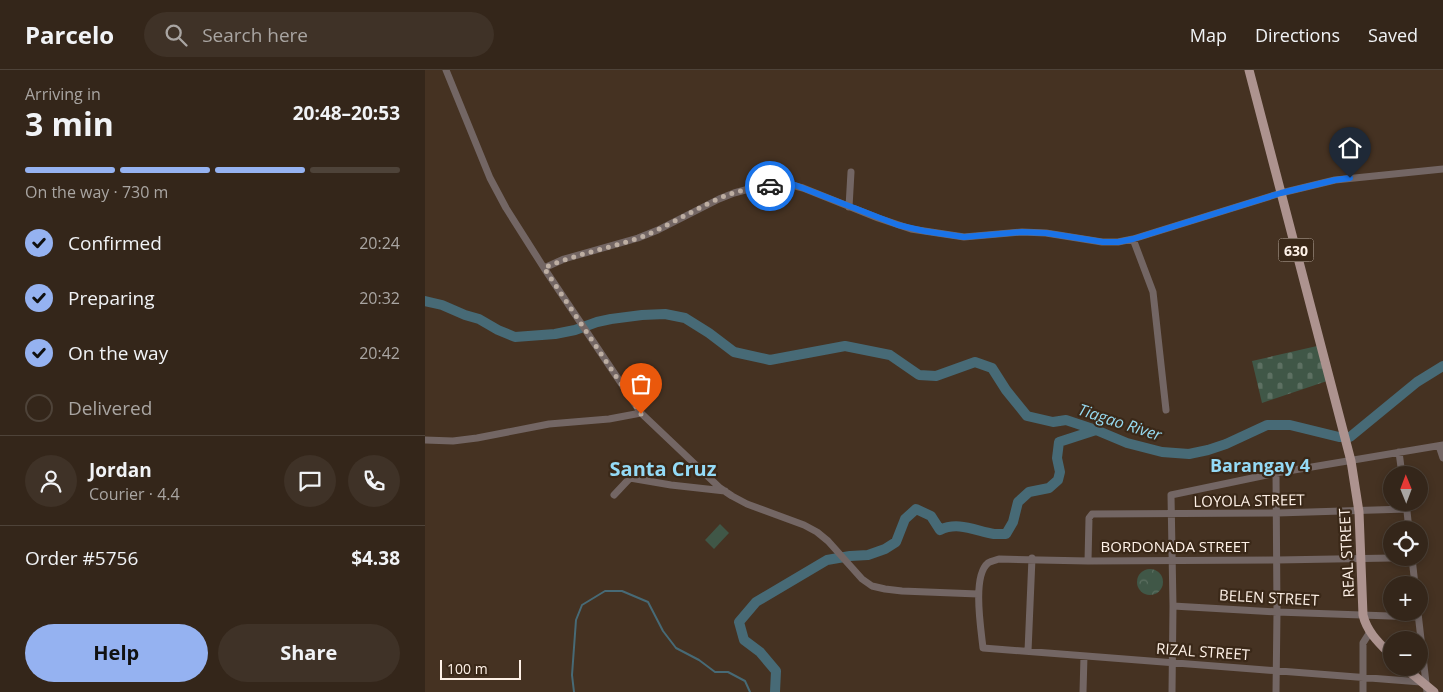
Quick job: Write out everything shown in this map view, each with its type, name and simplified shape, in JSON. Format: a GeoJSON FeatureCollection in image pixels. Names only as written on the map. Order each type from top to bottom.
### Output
{"type":"FeatureCollection","features":[{"type":"Feature","properties":{"kind":"main road","name":"630"},"geometry":{"type":"LineString","coordinates":[[1249,70],[1281,193]]}},
{"type":"Feature","properties":{"kind":"main road","name":"REAL STREET"},"geometry":{"type":"LineString","coordinates":[[1281,193],[1351,461],[1359,512],[1363,615],[1370,632],[1383,646]]}},
{"type":"Feature","properties":{"kind":"main road"},"geometry":{"type":"LineString","coordinates":[[1413,676],[1425,687],[1435,692]]}},
{"type":"Feature","properties":{"kind":"street"},"geometry":{"type":"LineString","coordinates":[[446,70],[491,178],[506,208],[641,414],[725,491],[747,504],[804,525],[828,541],[862,579],[872,586],[902,591],[978,594]]}},
{"type":"Feature","properties":{"kind":"street"},"geometry":{"type":"LineString","coordinates":[[544,268],[564,259],[658,230],[719,199],[749,189],[787,184],[795,185],[898,225],[964,237],[1022,232],[1046,233],[1103,242],[1118,242],[1281,193],[1335,180],[1443,169]]}},
{"type":"Feature","properties":{"kind":"street"},"geometry":{"type":"LineString","coordinates":[[849,207],[851,172]]}},
{"type":"Feature","properties":{"kind":"street"},"geometry":{"type":"LineString","coordinates":[[1133,239],[1153,292],[1166,410]]}},
{"type":"Feature","properties":{"kind":"street"},"geometry":{"type":"LineString","coordinates":[[425,440],[453,441],[549,424],[609,419],[641,414]]}},
{"type":"Feature","properties":{"kind":"street"},"geometry":{"type":"LineString","coordinates":[[1172,692],[1173,560],[1171,495],[1276,473],[1441,446],[1443,458]]}},
{"type":"Feature","properties":{"kind":"street"},"geometry":{"type":"LineString","coordinates":[[1399,452],[1401,466]]}},
{"type":"Feature","properties":{"kind":"street"},"geometry":{"type":"LineString","coordinates":[[1276,473],[1276,692]]}},
{"type":"Feature","properties":{"kind":"street"},"geometry":{"type":"LineString","coordinates":[[614,495],[630,478],[725,491]]}},
{"type":"Feature","properties":{"kind":"street","name":"LOYOLA STREET"},"geometry":{"type":"LineString","coordinates":[[1087,560],[1089,518],[1092,514],[1277,514],[1359,512],[1383,509]]}},
{"type":"Feature","properties":{"kind":"street"},"geometry":{"type":"LineString","coordinates":[[1028,651],[1032,558]]}},
{"type":"Feature","properties":{"kind":"street","name":"BORDONADA STREET"},"geometry":{"type":"LineString","coordinates":[[978,594],[983,570],[989,563],[999,559],[1277,560],[1383,558]]}},
{"type":"Feature","properties":{"kind":"street","name":"RIZAL STREET"},"geometry":{"type":"LineString","coordinates":[[978,594],[983,648],[1363,677],[1425,687]]}},
{"type":"Feature","properties":{"kind":"street","name":"BELEN STREET"},"geometry":{"type":"LineString","coordinates":[[1173,606],[1277,612],[1383,615]]}},
{"type":"Feature","properties":{"kind":"street"},"geometry":{"type":"LineString","coordinates":[[1419,621],[1425,687]]}},
{"type":"Feature","properties":{"kind":"street"},"geometry":{"type":"LineString","coordinates":[[1363,692],[1363,642],[1370,632]]}},
{"type":"Feature","properties":{"kind":"street"},"geometry":{"type":"LineString","coordinates":[[1083,692],[1084,656]]}},
{"type":"Feature","properties":{"kind":"green space"},"geometry":{"type":"Polygon","coordinates":[[[1317,346],[1327,381],[1262,403],[1252,361],[1317,346]]]}},
{"type":"Feature","properties":{"kind":"green space"},"geometry":{"type":"Polygon","coordinates":[[[720,524],[729,533],[714,549],[705,540],[720,524]]]}},
{"type":"Feature","properties":{"kind":"green space"},"geometry":{"type":"Polygon","coordinates":[[[1150,569],[1159,573],[1163,582],[1159,591],[1150,595],[1141,591],[1137,582],[1141,573],[1150,569]]]}},
{"type":"Feature","properties":{"kind":"waterway","name":"Tiagao River"},"geometry":{"type":"LineString","coordinates":[[425,301],[442,305],[479,319],[515,337],[555,334],[611,319],[665,314],[685,318],[734,352],[770,360],[845,346],[890,355],[919,375],[936,376],[975,362],[992,368],[1006,390],[1027,416],[1053,422],[1066,420],[1127,443],[1162,452],[1189,454],[1226,444],[1267,425],[1290,425],[1339,437],[1350,437],[1417,382],[1443,366]]}},
{"type":"Feature","properties":{"kind":"waterway"},"geometry":{"type":"LineString","coordinates":[[775,692],[776,671],[760,652],[744,640],[739,622],[756,602],[827,560],[868,555],[885,549],[896,542],[905,519],[916,509],[931,516],[940,530],[953,526],[994,534],[1006,534],[1013,522],[1018,502],[1029,492],[1049,488],[1058,480],[1060,472],[1057,458],[1059,442],[1096,430]]}},
{"type":"Feature","properties":{"kind":"waterway"},"geometry":{"type":"LineString","coordinates":[[574,692],[572,675],[576,620],[582,605],[605,591],[622,591],[648,602],[663,631],[676,648],[699,660],[715,672],[728,672],[745,681],[750,692]]}},
{"type":"Feature","properties":{"kind":"way so far"},"geometry":{"type":"LineString","coordinates":[[641,414],[544,268],[564,259],[602,249],[658,230],[734,193],[770,186]]}},
{"type":"Feature","properties":{"kind":"district","name":"Barangay 4"},"geometry":{"type":"Point","coordinates":[1260,465]}},
{"type":"Feature","properties":{"kind":"district","name":"Santa Cruz"},"geometry":{"type":"Point","coordinates":[663,468]}},
{"type":"Feature","properties":{"kind":"route"},"geometry":{"type":"LineString","coordinates":[[770,186],[795,185],[911,229],[964,237],[1034,232],[1103,242],[1118,242],[1281,193],[1350,178]]}}]}
